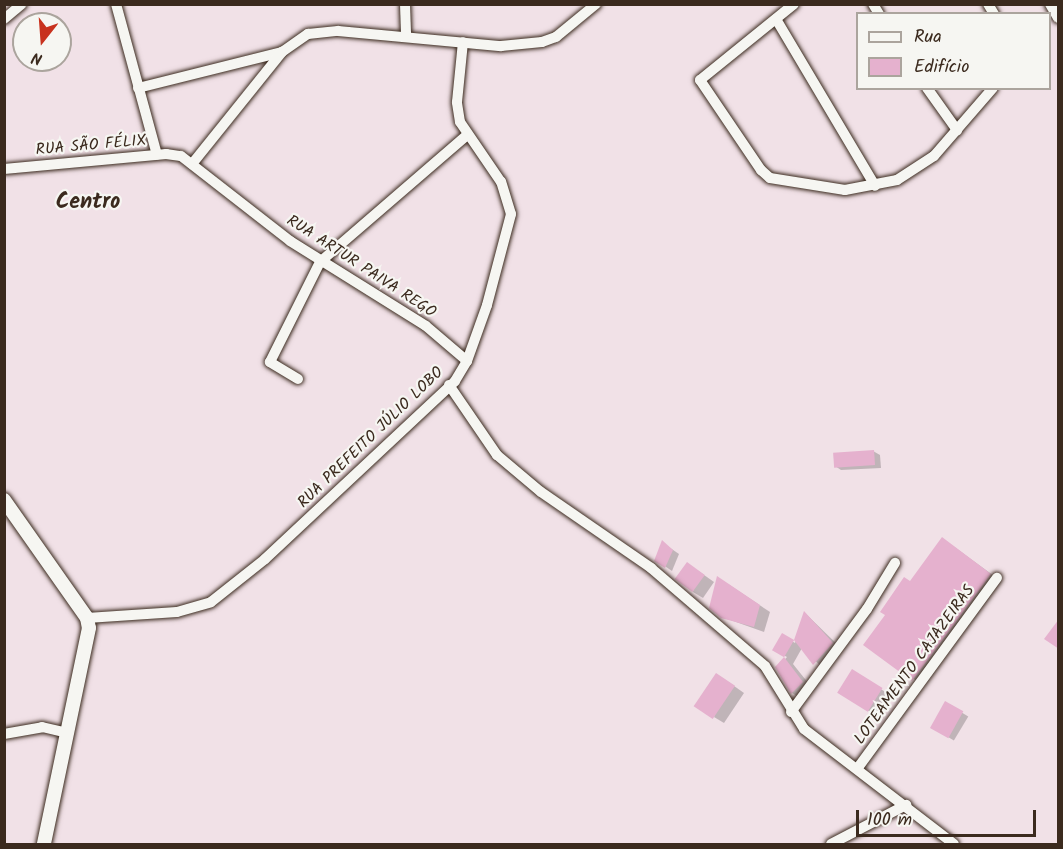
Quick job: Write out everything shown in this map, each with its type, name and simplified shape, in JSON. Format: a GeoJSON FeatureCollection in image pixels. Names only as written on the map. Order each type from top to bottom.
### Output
{"type":"FeatureCollection","features":[{"type":"Feature","properties":{"kind":"street"},"geometry":{"type":"LineString","coordinates":[[4,19],[22,4]]}},
{"type":"Feature","properties":{"kind":"street"},"geometry":{"type":"LineString","coordinates":[[116,4],[157,155]]}},
{"type":"Feature","properties":{"kind":"street"},"geometry":{"type":"LineString","coordinates":[[405,4],[406,36]]}},
{"type":"Feature","properties":{"kind":"street"},"geometry":{"type":"LineString","coordinates":[[192,164],[282,52],[308,34],[338,31],[501,46],[542,42],[556,36],[596,4]]}},
{"type":"Feature","properties":{"kind":"street"},"geometry":{"type":"LineString","coordinates":[[794,4],[700,80],[761,170],[770,178],[823,189],[875,186],[917,170],[957,130],[991,90]]}},
{"type":"Feature","properties":{"kind":"street"},"geometry":{"type":"LineString","coordinates":[[1050,4],[1055,18]]}},
{"type":"Feature","properties":{"kind":"street"},"geometry":{"type":"LineString","coordinates":[[776,19],[875,186]]}},
{"type":"Feature","properties":{"kind":"street","name":"RUA PREFEITO JÚLIO LOBO"},"geometry":{"type":"LineString","coordinates":[[87,618],[177,612],[211,602],[266,559],[449,385],[467,361],[511,214],[501,182],[466,136],[458,102],[462,42]]}},
{"type":"Feature","properties":{"kind":"street"},"geometry":{"type":"LineString","coordinates":[[138,88],[282,52]]}},
{"type":"Feature","properties":{"kind":"street"},"geometry":{"type":"LineString","coordinates":[[928,90],[957,130]]}},
{"type":"Feature","properties":{"kind":"street"},"geometry":{"type":"LineString","coordinates":[[298,379],[270,362],[320,262],[466,136]]}},
{"type":"Feature","properties":{"kind":"street","name":"RUA SÃO FÉLIX"},"geometry":{"type":"LineString","coordinates":[[4,169],[157,155],[181,156]]}},
{"type":"Feature","properties":{"kind":"street","name":"RUA ARTUR PAIVA REGO"},"geometry":{"type":"LineString","coordinates":[[181,156],[320,262],[426,326],[467,361]]}},
{"type":"Feature","properties":{"kind":"street"},"geometry":{"type":"LineString","coordinates":[[449,385],[497,455],[541,492],[628,549],[740,644],[765,666],[804,729],[954,844]]}},
{"type":"Feature","properties":{"kind":"street"},"geometry":{"type":"LineString","coordinates":[[4,500],[87,618],[84,659],[44,844]]}},
{"type":"Feature","properties":{"kind":"street"},"geometry":{"type":"LineString","coordinates":[[792,712],[867,609],[895,563]]}},
{"type":"Feature","properties":{"kind":"street","name":"LOTEAMENTO CAJAZEIRAS"},"geometry":{"type":"LineString","coordinates":[[857,770],[997,578]]}},
{"type":"Feature","properties":{"kind":"street"},"geometry":{"type":"LineString","coordinates":[[4,734],[42,727],[68,733]]}},
{"type":"Feature","properties":{"kind":"street"},"geometry":{"type":"LineString","coordinates":[[831,844],[906,805]]}},
{"type":"Feature","properties":{"kind":"building"},"geometry":{"type":"Polygon","coordinates":[[[874,450],[875,465],[834,468],[833,453],[874,450]]]}},
{"type":"Feature","properties":{"kind":"building"},"geometry":{"type":"Polygon","coordinates":[[[942,537],[991,574],[912,681],[863,645],[885,615],[880,612],[904,577],[910,581],[942,537]]]}},
{"type":"Feature","properties":{"kind":"building"},"geometry":{"type":"Polygon","coordinates":[[[662,540],[673,550],[665,568],[654,561],[662,540]]]}},
{"type":"Feature","properties":{"kind":"building"},"geometry":{"type":"Polygon","coordinates":[[[687,562],[705,575],[692,592],[675,579],[687,562]]]}},
{"type":"Feature","properties":{"kind":"building"},"geometry":{"type":"Polygon","coordinates":[[[717,576],[760,605],[754,627],[721,618],[709,608],[717,576]]]}},
{"type":"Feature","properties":{"kind":"building"},"geometry":{"type":"Polygon","coordinates":[[[804,611],[833,643],[813,665],[794,640],[804,611]]]}},
{"type":"Feature","properties":{"kind":"building"},"geometry":{"type":"Polygon","coordinates":[[[1059,619],[1059,649],[1044,639],[1059,619]]]}},
{"type":"Feature","properties":{"kind":"building"},"geometry":{"type":"Polygon","coordinates":[[[782,633],[794,640],[784,657],[772,650],[782,633]]]}},
{"type":"Feature","properties":{"kind":"building"},"geometry":{"type":"Polygon","coordinates":[[[784,657],[803,682],[791,694],[775,667],[784,657]]]}},
{"type":"Feature","properties":{"kind":"building"},"geometry":{"type":"Polygon","coordinates":[[[852,669],[883,688],[868,712],[837,693],[852,669]]]}},
{"type":"Feature","properties":{"kind":"building"},"geometry":{"type":"Polygon","coordinates":[[[716,673],[735,686],[713,719],[694,706],[716,673]]]}},
{"type":"Feature","properties":{"kind":"building"},"geometry":{"type":"Polygon","coordinates":[[[945,701],[963,711],[948,738],[930,728],[945,701]]]}},
{"type":"Feature","properties":{"kind":"district","name":"Centro"},"geometry":{"type":"Point","coordinates":[88,203]}}]}
